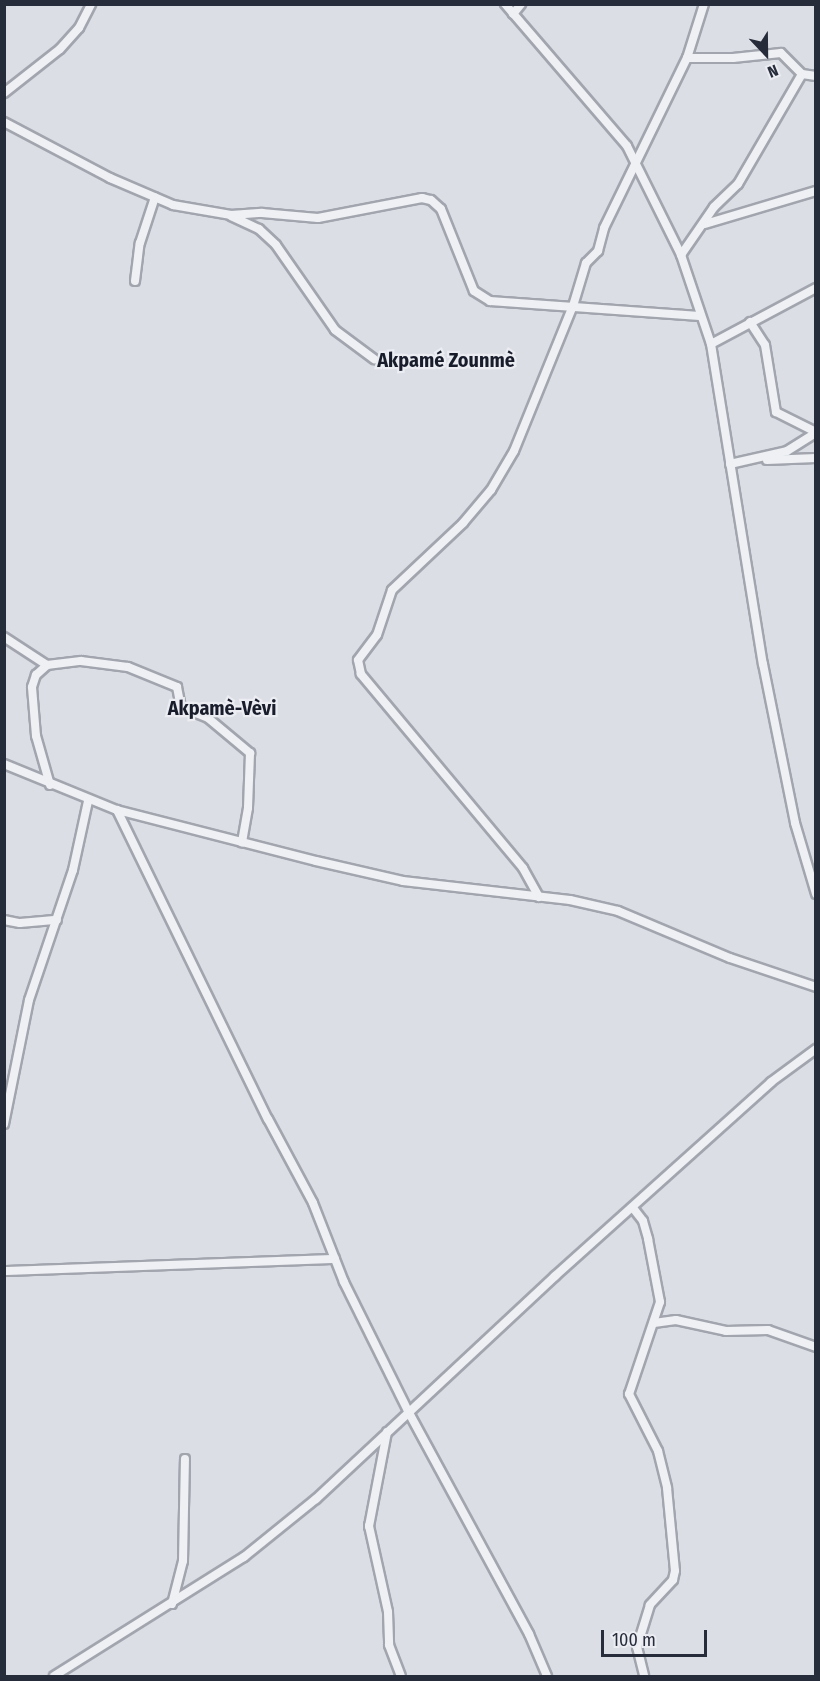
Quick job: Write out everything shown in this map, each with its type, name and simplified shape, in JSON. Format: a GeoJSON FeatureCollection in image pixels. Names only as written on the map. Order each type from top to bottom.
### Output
{"type":"FeatureCollection","features":[{"type":"Feature","properties":{"kind":"street"},"geometry":{"type":"LineString","coordinates":[[4,93],[60,49],[79,28],[90,4]]}},
{"type":"Feature","properties":{"kind":"street"},"geometry":{"type":"LineString","coordinates":[[505,4],[599,110],[638,164],[681,255],[699,316],[711,344],[763,664],[795,823],[816,894]]}},
{"type":"Feature","properties":{"kind":"street"},"geometry":{"type":"LineString","coordinates":[[513,14],[521,4]]}},
{"type":"Feature","properties":{"kind":"street"},"geometry":{"type":"LineString","coordinates":[[540,897],[523,868],[442,774],[358,666],[377,635],[392,590],[464,523],[491,490],[514,451],[573,306],[586,263],[598,251],[604,228],[638,164],[687,58],[704,4]]}},
{"type":"Feature","properties":{"kind":"street"},"geometry":{"type":"LineString","coordinates":[[687,58],[733,58],[781,53],[802,74],[816,76]]}},
{"type":"Feature","properties":{"kind":"street"},"geometry":{"type":"LineString","coordinates":[[681,255],[705,224],[714,207],[738,184],[802,74]]}},
{"type":"Feature","properties":{"kind":"street"},"geometry":{"type":"LineString","coordinates":[[4,122],[110,178],[173,205],[231,215],[262,213],[300,219],[431,200],[441,209],[469,280],[482,297],[497,302],[699,316]]}},
{"type":"Feature","properties":{"kind":"street"},"geometry":{"type":"LineString","coordinates":[[705,224],[816,191]]}},
{"type":"Feature","properties":{"kind":"street"},"geometry":{"type":"LineString","coordinates":[[135,281],[140,243],[154,197]]}},
{"type":"Feature","properties":{"kind":"street"},"geometry":{"type":"LineString","coordinates":[[231,215],[259,229],[276,245],[335,330],[374,359]]}},
{"type":"Feature","properties":{"kind":"street"},"geometry":{"type":"LineString","coordinates":[[711,344],[816,288]]}},
{"type":"Feature","properties":{"kind":"street"},"geometry":{"type":"LineString","coordinates":[[730,464],[788,451],[816,433],[776,412],[765,345],[750,322]]}},
{"type":"Feature","properties":{"kind":"street"},"geometry":{"type":"LineString","coordinates":[[760,459],[816,458]]}},
{"type":"Feature","properties":{"kind":"street"},"geometry":{"type":"LineString","coordinates":[[4,637],[47,665],[98,661],[140,672],[177,687],[181,707],[191,708],[232,736],[250,753],[248,808],[242,842]]}},
{"type":"Feature","properties":{"kind":"street"},"geometry":{"type":"LineString","coordinates":[[47,665],[36,675],[32,687],[38,744],[50,786]]}},
{"type":"Feature","properties":{"kind":"street"},"geometry":{"type":"LineString","coordinates":[[4,764],[50,786],[117,810],[403,881],[540,897],[618,911],[730,958],[816,987]]}},
{"type":"Feature","properties":{"kind":"street"},"geometry":{"type":"LineString","coordinates":[[4,1125],[27,1011],[73,870],[88,801]]}},
{"type":"Feature","properties":{"kind":"street"},"geometry":{"type":"LineString","coordinates":[[117,810],[268,1119],[313,1203],[335,1259],[408,1412],[530,1634],[547,1677]]}},
{"type":"Feature","properties":{"kind":"street"},"geometry":{"type":"LineString","coordinates":[[4,920],[32,924],[57,920]]}},
{"type":"Feature","properties":{"kind":"street"},"geometry":{"type":"LineString","coordinates":[[54,1677],[244,1557],[316,1499],[387,1431],[771,1082],[816,1049]]}},
{"type":"Feature","properties":{"kind":"street"},"geometry":{"type":"LineString","coordinates":[[633,1208],[644,1221],[660,1288],[654,1323],[629,1394],[658,1451],[667,1488],[675,1571],[673,1580],[650,1605],[637,1647],[644,1677]]}},
{"type":"Feature","properties":{"kind":"street"},"geometry":{"type":"LineString","coordinates":[[4,1271],[335,1259]]}},
{"type":"Feature","properties":{"kind":"street"},"geometry":{"type":"LineString","coordinates":[[654,1323],[676,1320],[726,1331],[768,1330],[816,1347]]}},
{"type":"Feature","properties":{"kind":"street"},"geometry":{"type":"LineString","coordinates":[[387,1431],[369,1526],[387,1612],[389,1645],[401,1677]]}},
{"type":"Feature","properties":{"kind":"street"},"geometry":{"type":"LineString","coordinates":[[172,1604],[183,1561],[185,1458]]}},
{"type":"Feature","properties":{"kind":"district","name":"Akpamé Zounmè"},"geometry":{"type":"Point","coordinates":[446,360]}},
{"type":"Feature","properties":{"kind":"district","name":"Akpamè-Vèvi"},"geometry":{"type":"Point","coordinates":[222,708]}}]}
